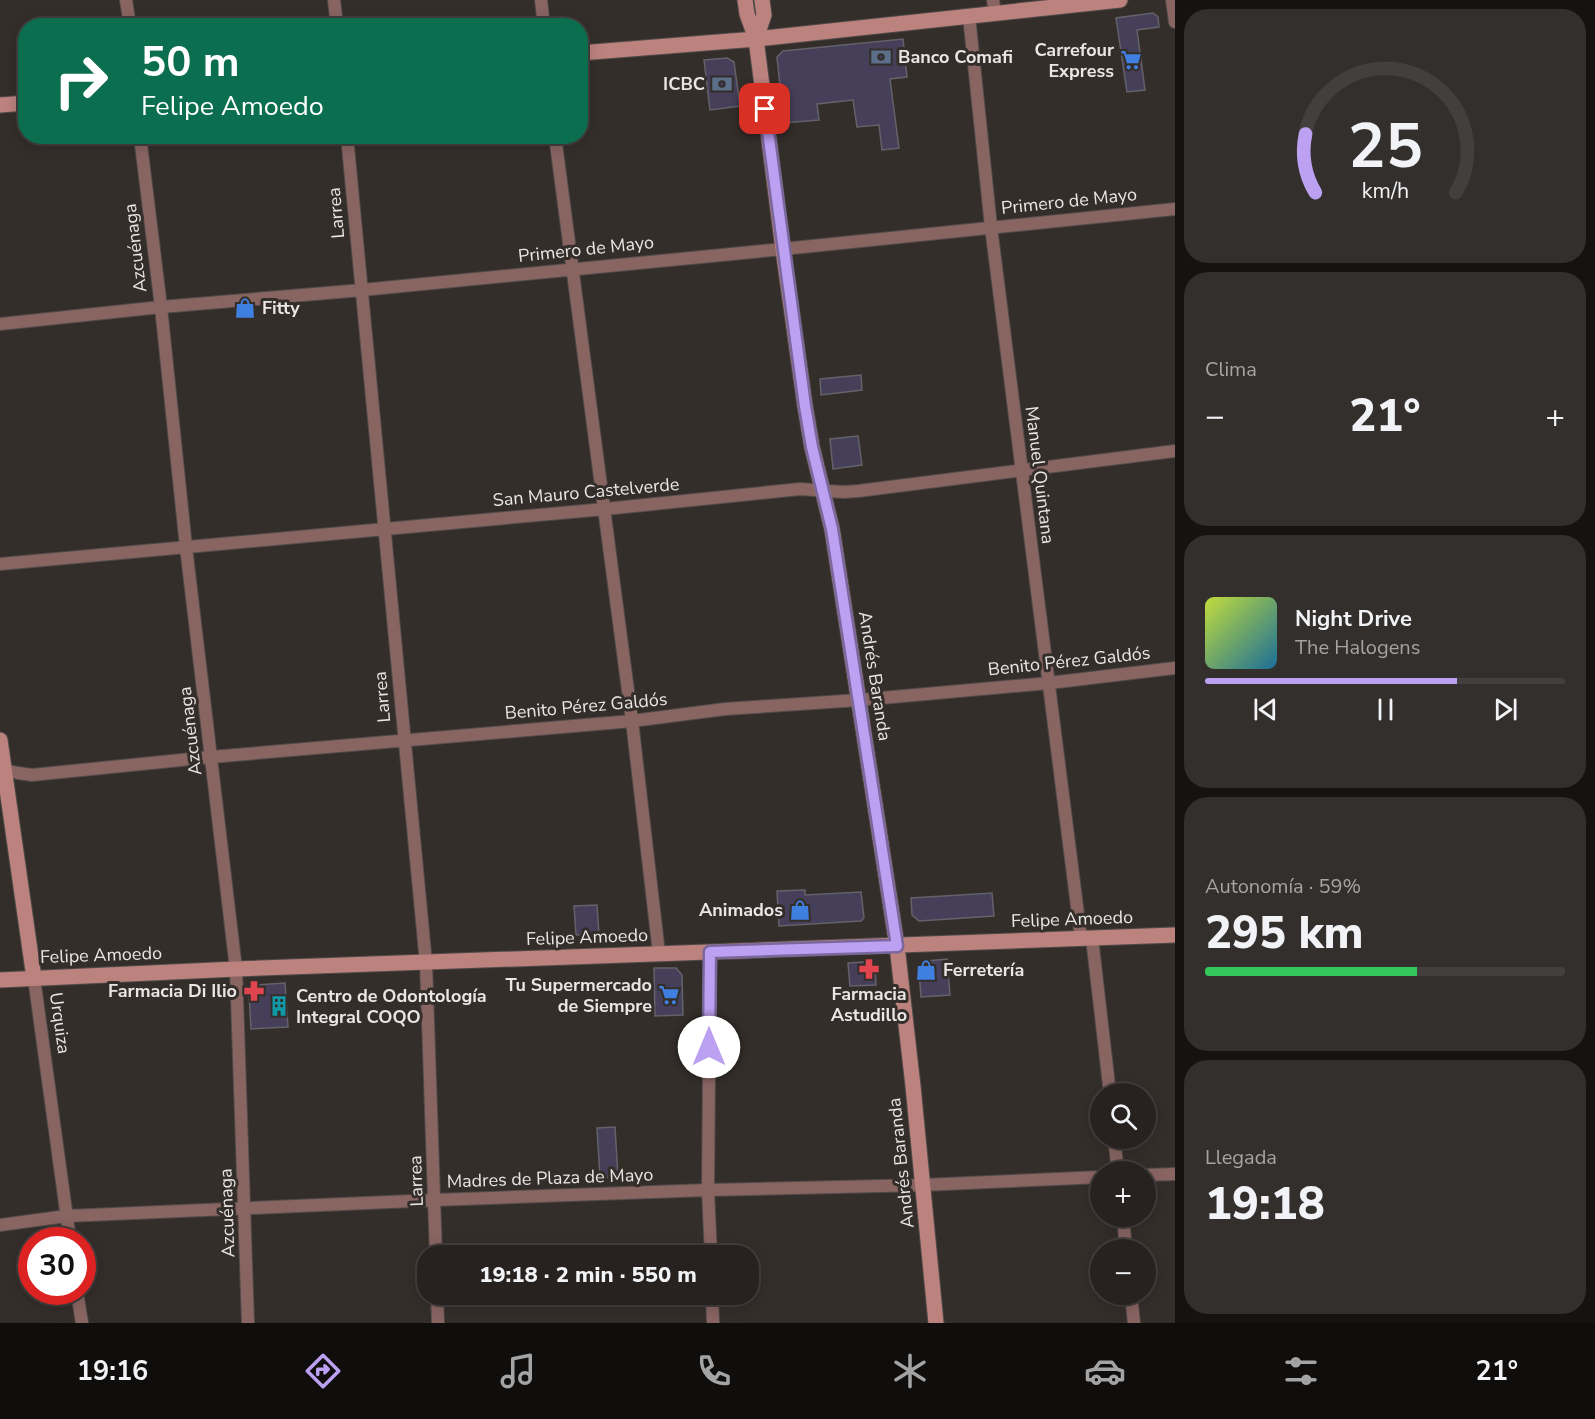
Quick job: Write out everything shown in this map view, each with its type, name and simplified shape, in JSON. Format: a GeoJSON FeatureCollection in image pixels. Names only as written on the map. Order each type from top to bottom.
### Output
{"type":"FeatureCollection","features":[{"type":"Feature","properties":{"kind":"main road","name":"Andrés Baranda"},"geometry":{"type":"LineString","coordinates":[[745,0],[747,14],[756,39],[805,406],[812,447],[832,529],[897,946],[914,1086],[936,1323]]}},
{"type":"Feature","properties":{"kind":"main road","name":"Andrés Baranda"},"geometry":{"type":"LineString","coordinates":[[756,39],[764,15],[762,0]]}},
{"type":"Feature","properties":{"kind":"main road"},"geometry":{"type":"LineString","coordinates":[[588,52],[756,39],[969,16],[994,7],[1120,0]]}},
{"type":"Feature","properties":{"kind":"main road"},"geometry":{"type":"LineString","coordinates":[[0,105],[18,104]]}},
{"type":"Feature","properties":{"kind":"main road","name":"Urquiza"},"geometry":{"type":"LineString","coordinates":[[0,740],[2,769],[34,978]]}},
{"type":"Feature","properties":{"kind":"main road","name":"Felipe Amoedo"},"geometry":{"type":"LineString","coordinates":[[0,980],[236,969],[1175,935]]}},
{"type":"Feature","properties":{"kind":"street"},"geometry":{"type":"LineString","coordinates":[[126,0],[129,18]]}},
{"type":"Feature","properties":{"kind":"street"},"geometry":{"type":"LineString","coordinates":[[334,0],[336,18]]}},
{"type":"Feature","properties":{"kind":"street"},"geometry":{"type":"LineString","coordinates":[[541,0],[543,18]]}},
{"type":"Feature","properties":{"kind":"street"},"geometry":{"type":"LineString","coordinates":[[1172,0],[1175,22]]}},
{"type":"Feature","properties":{"kind":"street","name":"Manuel Quintana"},"geometry":{"type":"LineString","coordinates":[[969,16],[991,227],[1049,683],[1108,1083]]}},
{"type":"Feature","properties":{"kind":"street","name":"Azcuénaga"},"geometry":{"type":"LineString","coordinates":[[141,144],[236,969],[248,1323]]}},
{"type":"Feature","properties":{"kind":"street","name":"Larrea"},"geometry":{"type":"LineString","coordinates":[[349,144],[426,963],[436,1245]]}},
{"type":"Feature","properties":{"kind":"street"},"geometry":{"type":"LineString","coordinates":[[556,144],[632,721],[659,953]]}},
{"type":"Feature","properties":{"kind":"street","name":"Primero de Mayo"},"geometry":{"type":"LineString","coordinates":[[0,324],[1175,209]]}},
{"type":"Feature","properties":{"kind":"street","name":"San Mauro Castelverde"},"geometry":{"type":"LineString","coordinates":[[0,564],[800,489],[858,491],[1175,451]]}},
{"type":"Feature","properties":{"kind":"street","name":"Benito Pérez Galdós"},"geometry":{"type":"LineString","coordinates":[[2,769],[32,775],[211,757],[632,721],[725,709],[1049,683],[1175,668]]}},
{"type":"Feature","properties":{"kind":"street"},"geometry":{"type":"LineString","coordinates":[[710,952],[708,1190],[710,1245]]}},
{"type":"Feature","properties":{"kind":"street","name":"Urquiza"},"geometry":{"type":"LineString","coordinates":[[34,978],[68,1227]]}},
{"type":"Feature","properties":{"kind":"street"},"geometry":{"type":"LineString","coordinates":[[1156,1175],[1175,1174]]}},
{"type":"Feature","properties":{"kind":"street","name":"Madres de Plaza de Mayo"},"geometry":{"type":"LineString","coordinates":[[0,1225],[67,1216],[245,1208],[1090,1177]]}},
{"type":"Feature","properties":{"kind":"street"},"geometry":{"type":"LineString","coordinates":[[79,1305],[82,1323]]}},
{"type":"Feature","properties":{"kind":"street"},"geometry":{"type":"LineString","coordinates":[[437,1305],[438,1323]]}},
{"type":"Feature","properties":{"kind":"street"},"geometry":{"type":"LineString","coordinates":[[712,1305],[713,1323]]}},
{"type":"Feature","properties":{"kind":"street"},"geometry":{"type":"LineString","coordinates":[[1132,1305],[1134,1323]]}},
{"type":"Feature","properties":{"kind":"building","name":"Carrefour Express"},"geometry":{"type":"Polygon","coordinates":[[[1153,13],[1158,17],[1159,27],[1137,30],[1145,90],[1127,92],[1116,18],[1153,13]]]}},
{"type":"Feature","properties":{"kind":"building"},"geometry":{"type":"Polygon","coordinates":[[[903,39],[907,77],[890,79],[899,148],[882,150],[879,125],[857,127],[853,100],[817,104],[819,120],[784,123],[777,57],[783,51],[903,39]]]}},
{"type":"Feature","properties":{"kind":"building","name":"ICBC"},"geometry":{"type":"Polygon","coordinates":[[[727,58],[734,62],[740,106],[710,110],[704,60],[727,58]]]}},
{"type":"Feature","properties":{"kind":"building"},"geometry":{"type":"Polygon","coordinates":[[[861,375],[862,390],[821,395],[820,379],[861,375]]]}},
{"type":"Feature","properties":{"kind":"building"},"geometry":{"type":"Polygon","coordinates":[[[858,436],[862,465],[833,469],[830,439],[858,436]]]}},
{"type":"Feature","properties":{"kind":"building"},"geometry":{"type":"Polygon","coordinates":[[[805,890],[805,895],[861,892],[864,918],[861,921],[779,926],[777,891],[805,890]]]}},
{"type":"Feature","properties":{"kind":"building"},"geometry":{"type":"Polygon","coordinates":[[[992,893],[994,916],[919,921],[912,915],[911,898],[992,893]]]}},
{"type":"Feature","properties":{"kind":"building"},"geometry":{"type":"Polygon","coordinates":[[[597,905],[599,934],[576,935],[574,906],[597,905]]]}},
{"type":"Feature","properties":{"kind":"building"},"geometry":{"type":"Polygon","coordinates":[[[947,959],[950,995],[921,997],[919,971],[926,961],[947,959]]]}},
{"type":"Feature","properties":{"kind":"building"},"geometry":{"type":"Polygon","coordinates":[[[870,962],[875,968],[876,985],[850,986],[848,963],[870,962]]]}},
{"type":"Feature","properties":{"kind":"building","name":"Tu Supermercado de Siempre"},"geometry":{"type":"Polygon","coordinates":[[[654,968],[676,968],[682,975],[683,1015],[655,1016],[654,968]]]}},
{"type":"Feature","properties":{"kind":"building"},"geometry":{"type":"Polygon","coordinates":[[[285,983],[288,1027],[251,1029],[249,992],[252,992],[251,987],[285,983]]]}},
{"type":"Feature","properties":{"kind":"building"},"geometry":{"type":"Polygon","coordinates":[[[615,1127],[618,1177],[600,1178],[597,1128],[615,1127]]]}},
{"type":"Feature","properties":{"kind":"place","name":"Banco Comafi"},"geometry":{"type":"Point","coordinates":[881,57]}},
{"type":"Feature","properties":{"kind":"place","name":"Carrefour Express"},"geometry":{"type":"Point","coordinates":[1131,60]}},
{"type":"Feature","properties":{"kind":"place","name":"ICBC"},"geometry":{"type":"Point","coordinates":[722,84]}},
{"type":"Feature","properties":{"kind":"place","name":"Fitty"},"geometry":{"type":"Point","coordinates":[245,308]}},
{"type":"Feature","properties":{"kind":"place","name":"Animados"},"geometry":{"type":"Point","coordinates":[800,910]}},
{"type":"Feature","properties":{"kind":"place","name":"Farmacia Astudillo"},"geometry":{"type":"Point","coordinates":[869,969]}},
{"type":"Feature","properties":{"kind":"place","name":"Ferretería"},"geometry":{"type":"Point","coordinates":[926,970]}},
{"type":"Feature","properties":{"kind":"place","name":"Farmacia Di Ilio"},"geometry":{"type":"Point","coordinates":[254,991]}},
{"type":"Feature","properties":{"kind":"place","name":"Tu Supermercado de Siempre"},"geometry":{"type":"Point","coordinates":[669,995]}},
{"type":"Feature","properties":{"kind":"place","name":"Centro de Odontología Integral COQO"},"geometry":{"type":"Point","coordinates":[279,1006]}},
{"type":"Feature","properties":{"kind":"route"},"geometry":{"type":"LineString","coordinates":[[709,1047],[710,952],[897,946],[832,529],[812,447],[805,406],[765,109]]}}]}
